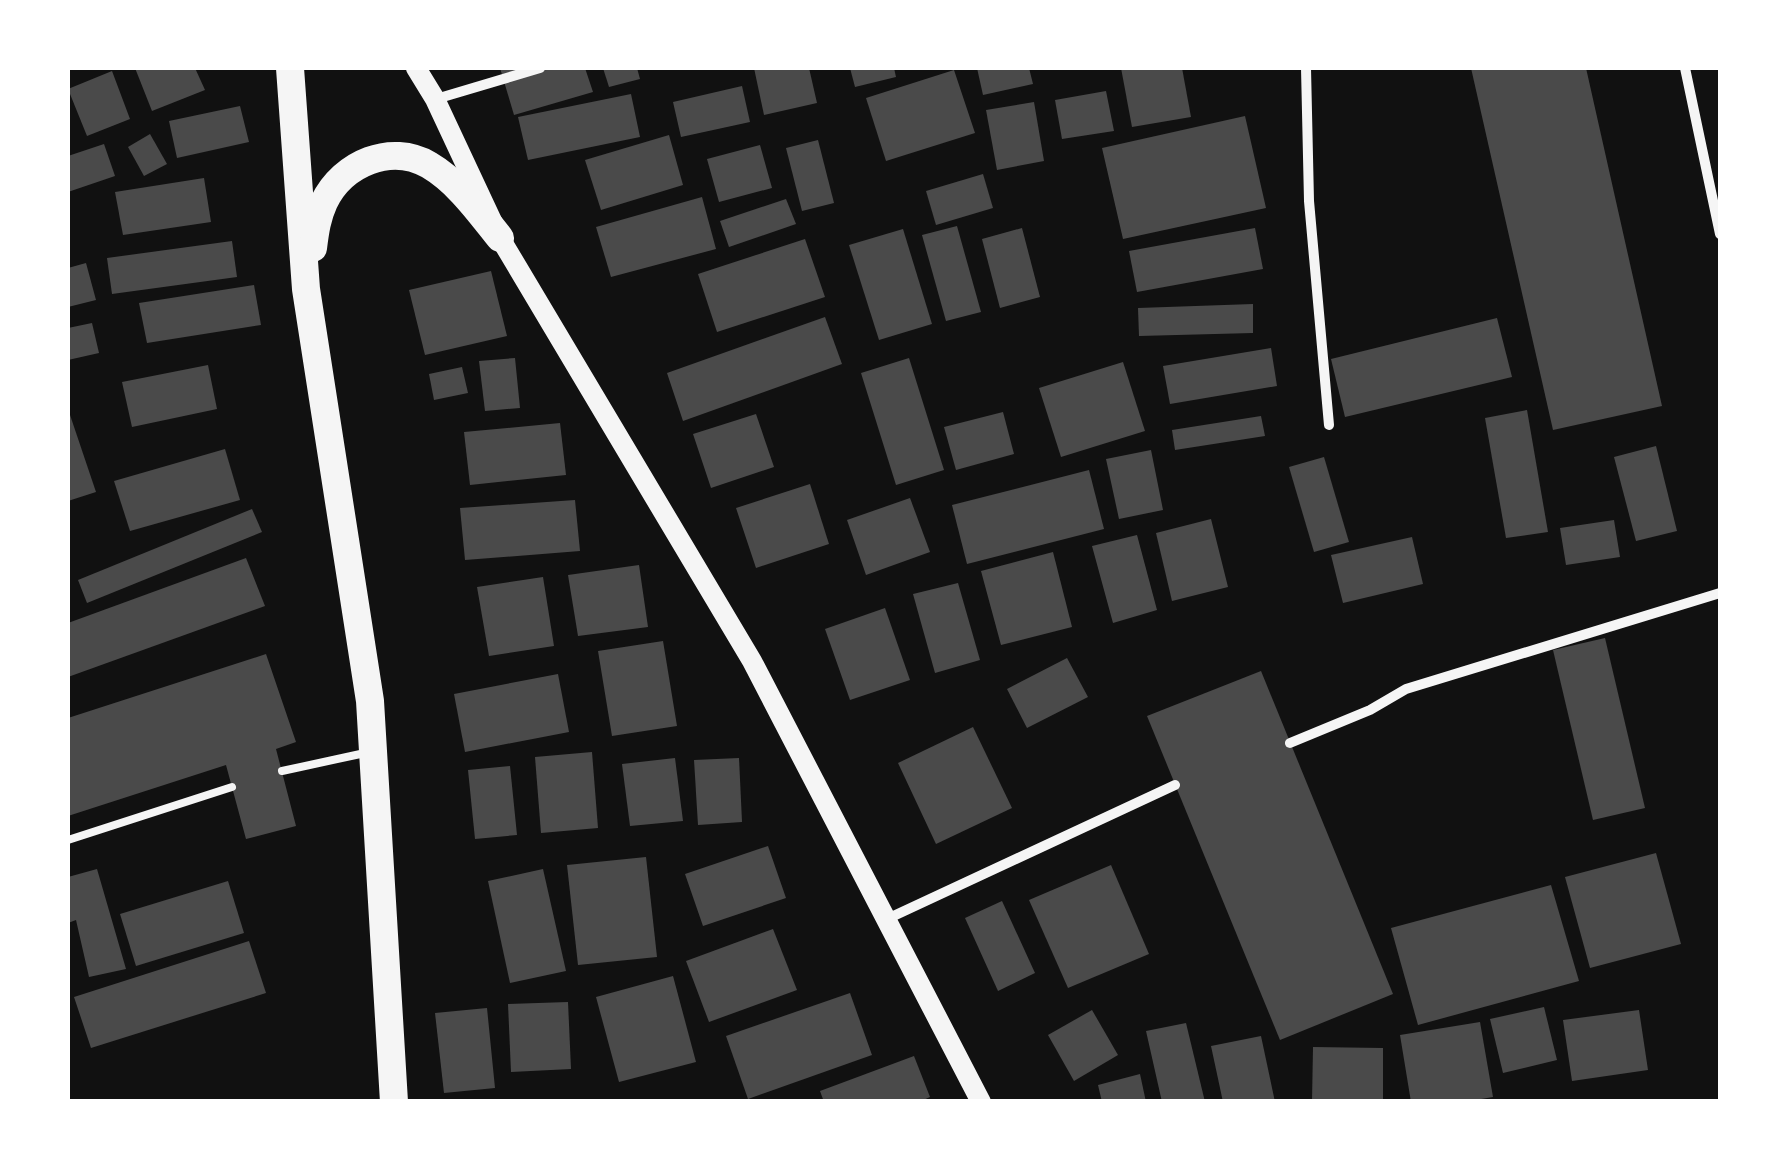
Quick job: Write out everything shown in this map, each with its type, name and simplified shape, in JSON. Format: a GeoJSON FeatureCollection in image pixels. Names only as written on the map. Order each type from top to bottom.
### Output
{"type":"FeatureCollection","features":[{"type":"Feature","properties":{"kind":"highway"},"geometry":{"type":"LineString","coordinates":[[290,68],[306,289],[370,701],[394,1102]]}},
{"type":"Feature","properties":{"kind":"highway"},"geometry":{"type":"LineString","coordinates":[[306,289],[325,198],[340,180],[364,162],[380,157],[397,153],[428,165],[462,192],[500,238]]}},
{"type":"Feature","properties":{"kind":"main road"},"geometry":{"type":"LineString","coordinates":[[416,68],[435,99],[500,238],[752,661],[981,1102]]}},
{"type":"Feature","properties":{"kind":"street"},"geometry":{"type":"LineString","coordinates":[[435,99],[540,68]]}},
{"type":"Feature","properties":{"kind":"street"},"geometry":{"type":"LineString","coordinates":[[1306,68],[1309,201],[1329,425]]}},
{"type":"Feature","properties":{"kind":"street"},"geometry":{"type":"LineString","coordinates":[[1685,68],[1720,234]]}},
{"type":"Feature","properties":{"kind":"street"},"geometry":{"type":"LineString","coordinates":[[1290,743],[1370,710],[1406,689],[1720,593]]}},
{"type":"Feature","properties":{"kind":"street"},"geometry":{"type":"LineString","coordinates":[[887,919],[1175,784]]}},
{"type":"Feature","properties":{"kind":"lane"},"geometry":{"type":"LineString","coordinates":[[282,771],[374,750]]}},
{"type":"Feature","properties":{"kind":"lane"},"geometry":{"type":"LineString","coordinates":[[68,840],[232,787]]}},
{"type":"Feature","properties":{"kind":"building"},"geometry":{"type":"Polygon","coordinates":[[[135,68],[195,68],[205,90],[152,111],[135,68]]]}},
{"type":"Feature","properties":{"kind":"building"},"geometry":{"type":"Polygon","coordinates":[[[500,68],[585,68],[593,92],[514,115],[500,68]]]}},
{"type":"Feature","properties":{"kind":"building"},"geometry":{"type":"Polygon","coordinates":[[[603,68],[637,68],[640,79],[609,87],[603,68]]]}},
{"type":"Feature","properties":{"kind":"building"},"geometry":{"type":"Polygon","coordinates":[[[754,68],[809,68],[817,103],[764,115],[754,68]]]}},
{"type":"Feature","properties":{"kind":"building"},"geometry":{"type":"Polygon","coordinates":[[[850,68],[894,68],[896,77],[855,87],[850,68]]]}},
{"type":"Feature","properties":{"kind":"building"},"geometry":{"type":"Polygon","coordinates":[[[977,68],[1029,68],[1033,84],[983,95],[977,68]]]}},
{"type":"Feature","properties":{"kind":"building"},"geometry":{"type":"Polygon","coordinates":[[[1121,68],[1182,68],[1191,117],[1132,127],[1121,68]]]}},
{"type":"Feature","properties":{"kind":"building"},"geometry":{"type":"Polygon","coordinates":[[[1471,68],[1586,68],[1662,406],[1553,430],[1471,68]]]}},
{"type":"Feature","properties":{"kind":"building"},"geometry":{"type":"Polygon","coordinates":[[[954,70],[975,133],[886,161],[866,98],[954,70]]]}},
{"type":"Feature","properties":{"kind":"building"},"geometry":{"type":"Polygon","coordinates":[[[112,71],[130,119],[87,136],[68,89],[112,71]]]}},
{"type":"Feature","properties":{"kind":"building"},"geometry":{"type":"Polygon","coordinates":[[[742,86],[750,122],[681,137],[673,102],[742,86]]]}},
{"type":"Feature","properties":{"kind":"building"},"geometry":{"type":"Polygon","coordinates":[[[1106,91],[1114,131],[1062,139],[1055,100],[1106,91]]]}},
{"type":"Feature","properties":{"kind":"building"},"geometry":{"type":"Polygon","coordinates":[[[631,94],[640,137],[528,160],[518,117],[631,94]]]}},
{"type":"Feature","properties":{"kind":"building"},"geometry":{"type":"Polygon","coordinates":[[[1034,102],[1044,161],[997,170],[986,110],[1034,102]]]}},
{"type":"Feature","properties":{"kind":"building"},"geometry":{"type":"Polygon","coordinates":[[[240,106],[249,142],[177,158],[169,121],[240,106]]]}},
{"type":"Feature","properties":{"kind":"building"},"geometry":{"type":"Polygon","coordinates":[[[1245,116],[1266,208],[1123,239],[1102,148],[1245,116]]]}},
{"type":"Feature","properties":{"kind":"building"},"geometry":{"type":"Polygon","coordinates":[[[150,134],[167,164],[144,176],[128,147],[150,134]]]}},
{"type":"Feature","properties":{"kind":"building"},"geometry":{"type":"Polygon","coordinates":[[[669,135],[683,185],[601,210],[585,160],[669,135]]]}},
{"type":"Feature","properties":{"kind":"building"},"geometry":{"type":"Polygon","coordinates":[[[818,140],[834,203],[802,211],[786,148],[818,140]]]}},
{"type":"Feature","properties":{"kind":"building"},"geometry":{"type":"Polygon","coordinates":[[[104,144],[115,176],[68,192],[68,156],[104,144]]]}},
{"type":"Feature","properties":{"kind":"building"},"geometry":{"type":"Polygon","coordinates":[[[760,145],[772,188],[719,202],[707,159],[760,145]]]}},
{"type":"Feature","properties":{"kind":"building"},"geometry":{"type":"Polygon","coordinates":[[[983,174],[993,208],[936,225],[926,191],[983,174]]]}},
{"type":"Feature","properties":{"kind":"building"},"geometry":{"type":"Polygon","coordinates":[[[204,178],[211,222],[123,235],[115,192],[204,178]]]}},
{"type":"Feature","properties":{"kind":"building"},"geometry":{"type":"Polygon","coordinates":[[[702,197],[716,249],[611,277],[596,227],[702,197]]]}},
{"type":"Feature","properties":{"kind":"building"},"geometry":{"type":"Polygon","coordinates":[[[786,199],[796,224],[729,247],[720,221],[786,199]]]}},
{"type":"Feature","properties":{"kind":"building"},"geometry":{"type":"Polygon","coordinates":[[[957,226],[981,312],[946,321],[922,235],[957,226]]]}},
{"type":"Feature","properties":{"kind":"building"},"geometry":{"type":"Polygon","coordinates":[[[1022,228],[1040,297],[1000,308],[982,239],[1022,228]]]}},
{"type":"Feature","properties":{"kind":"building"},"geometry":{"type":"Polygon","coordinates":[[[1255,228],[1263,269],[1137,292],[1129,251],[1255,228]]]}},
{"type":"Feature","properties":{"kind":"building"},"geometry":{"type":"Polygon","coordinates":[[[903,229],[932,324],[879,340],[849,245],[903,229]]]}},
{"type":"Feature","properties":{"kind":"building"},"geometry":{"type":"Polygon","coordinates":[[[805,239],[825,297],[717,332],[698,274],[805,239]]]}},
{"type":"Feature","properties":{"kind":"building"},"geometry":{"type":"Polygon","coordinates":[[[232,241],[237,277],[112,294],[107,258],[232,241]]]}},
{"type":"Feature","properties":{"kind":"building"},"geometry":{"type":"Polygon","coordinates":[[[86,263],[96,300],[68,307],[68,268],[86,263]]]}},
{"type":"Feature","properties":{"kind":"building"},"geometry":{"type":"Polygon","coordinates":[[[491,271],[507,336],[425,355],[409,290],[491,271]]]}},
{"type":"Feature","properties":{"kind":"building"},"geometry":{"type":"Polygon","coordinates":[[[254,285],[261,325],[147,343],[139,303],[254,285]]]}},
{"type":"Feature","properties":{"kind":"building"},"geometry":{"type":"Polygon","coordinates":[[[1253,304],[1253,333],[1139,336],[1138,308],[1253,304]]]}},
{"type":"Feature","properties":{"kind":"building"},"geometry":{"type":"Polygon","coordinates":[[[825,317],[842,364],[683,421],[667,373],[825,317]]]}},
{"type":"Feature","properties":{"kind":"building"},"geometry":{"type":"Polygon","coordinates":[[[1497,318],[1512,377],[1345,417],[1331,359],[1497,318]]]}},
{"type":"Feature","properties":{"kind":"building"},"geometry":{"type":"Polygon","coordinates":[[[92,323],[99,353],[68,360],[68,328],[92,323]]]}},
{"type":"Feature","properties":{"kind":"building"},"geometry":{"type":"Polygon","coordinates":[[[1271,348],[1277,386],[1170,404],[1163,366],[1271,348]]]}},
{"type":"Feature","properties":{"kind":"building"},"geometry":{"type":"Polygon","coordinates":[[[515,358],[520,408],[485,411],[479,361],[515,358]]]}},
{"type":"Feature","properties":{"kind":"building"},"geometry":{"type":"Polygon","coordinates":[[[909,358],[944,470],[896,485],[861,373],[909,358]]]}},
{"type":"Feature","properties":{"kind":"building"},"geometry":{"type":"Polygon","coordinates":[[[1123,362],[1145,431],[1061,457],[1039,388],[1123,362]]]}},
{"type":"Feature","properties":{"kind":"building"},"geometry":{"type":"Polygon","coordinates":[[[208,365],[217,409],[132,427],[122,382],[208,365]]]}},
{"type":"Feature","properties":{"kind":"building"},"geometry":{"type":"Polygon","coordinates":[[[462,367],[468,393],[434,400],[429,374],[462,367]]]}},
{"type":"Feature","properties":{"kind":"building"},"geometry":{"type":"Polygon","coordinates":[[[68,409],[96,492],[68,501],[68,409]]]}},
{"type":"Feature","properties":{"kind":"building"},"geometry":{"type":"Polygon","coordinates":[[[1527,410],[1548,532],[1506,538],[1485,418],[1527,410]]]}},
{"type":"Feature","properties":{"kind":"building"},"geometry":{"type":"Polygon","coordinates":[[[1003,412],[1014,454],[956,470],[944,427],[1003,412]]]}},
{"type":"Feature","properties":{"kind":"building"},"geometry":{"type":"Polygon","coordinates":[[[756,414],[774,467],[711,488],[693,434],[756,414]]]}},
{"type":"Feature","properties":{"kind":"building"},"geometry":{"type":"Polygon","coordinates":[[[1261,416],[1265,436],[1175,450],[1172,430],[1261,416]]]}},
{"type":"Feature","properties":{"kind":"building"},"geometry":{"type":"Polygon","coordinates":[[[560,423],[566,475],[470,485],[464,432],[560,423]]]}},
{"type":"Feature","properties":{"kind":"building"},"geometry":{"type":"Polygon","coordinates":[[[1656,446],[1677,531],[1636,541],[1614,457],[1656,446]]]}},
{"type":"Feature","properties":{"kind":"building"},"geometry":{"type":"Polygon","coordinates":[[[225,449],[240,500],[130,531],[114,481],[225,449]]]}},
{"type":"Feature","properties":{"kind":"building"},"geometry":{"type":"Polygon","coordinates":[[[1151,450],[1163,510],[1119,519],[1106,459],[1151,450]]]}},
{"type":"Feature","properties":{"kind":"building"},"geometry":{"type":"Polygon","coordinates":[[[1324,457],[1349,542],[1314,552],[1289,467],[1324,457]]]}},
{"type":"Feature","properties":{"kind":"building"},"geometry":{"type":"Polygon","coordinates":[[[1089,470],[1104,529],[967,564],[952,505],[1089,470]]]}},
{"type":"Feature","properties":{"kind":"building"},"geometry":{"type":"Polygon","coordinates":[[[810,484],[829,544],[756,568],[736,508],[810,484]]]}},
{"type":"Feature","properties":{"kind":"building"},"geometry":{"type":"Polygon","coordinates":[[[910,498],[930,552],[866,575],[847,520],[910,498]]]}},
{"type":"Feature","properties":{"kind":"building"},"geometry":{"type":"Polygon","coordinates":[[[575,500],[580,551],[465,560],[460,508],[575,500]]]}},
{"type":"Feature","properties":{"kind":"building"},"geometry":{"type":"Polygon","coordinates":[[[252,509],[262,532],[87,603],[78,580],[252,509]]]}},
{"type":"Feature","properties":{"kind":"building"},"geometry":{"type":"Polygon","coordinates":[[[1211,519],[1228,587],[1172,601],[1156,533],[1211,519]]]}},
{"type":"Feature","properties":{"kind":"building"},"geometry":{"type":"Polygon","coordinates":[[[1614,520],[1620,557],[1566,565],[1560,528],[1614,520]]]}},
{"type":"Feature","properties":{"kind":"building"},"geometry":{"type":"Polygon","coordinates":[[[1137,535],[1157,610],[1113,623],[1092,546],[1137,535]]]}},
{"type":"Feature","properties":{"kind":"building"},"geometry":{"type":"Polygon","coordinates":[[[1412,537],[1423,584],[1343,603],[1331,555],[1412,537]]]}},
{"type":"Feature","properties":{"kind":"building"},"geometry":{"type":"Polygon","coordinates":[[[1053,552],[1072,627],[1001,645],[981,571],[1053,552]]]}},
{"type":"Feature","properties":{"kind":"building"},"geometry":{"type":"Polygon","coordinates":[[[246,558],[265,606],[68,677],[68,623],[246,558]]]}},
{"type":"Feature","properties":{"kind":"building"},"geometry":{"type":"Polygon","coordinates":[[[639,565],[648,627],[578,636],[568,575],[639,565]]]}},
{"type":"Feature","properties":{"kind":"building"},"geometry":{"type":"Polygon","coordinates":[[[543,577],[554,646],[489,656],[477,587],[543,577]]]}},
{"type":"Feature","properties":{"kind":"building"},"geometry":{"type":"Polygon","coordinates":[[[958,583],[980,660],[935,673],[913,594],[958,583]]]}},
{"type":"Feature","properties":{"kind":"building"},"geometry":{"type":"Polygon","coordinates":[[[885,608],[910,680],[850,700],[825,629],[885,608]]]}},
{"type":"Feature","properties":{"kind":"building"},"geometry":{"type":"Polygon","coordinates":[[[1605,638],[1645,808],[1593,820],[1553,650],[1605,638]]]}},
{"type":"Feature","properties":{"kind":"building"},"geometry":{"type":"Polygon","coordinates":[[[663,641],[677,726],[612,736],[598,651],[663,641]]]}},
{"type":"Feature","properties":{"kind":"building"},"geometry":{"type":"Polygon","coordinates":[[[266,654],[296,742],[276,749],[296,826],[246,839],[226,765],[68,816],[68,718],[266,654]]]}},
{"type":"Feature","properties":{"kind":"building"},"geometry":{"type":"Polygon","coordinates":[[[1067,658],[1088,697],[1027,728],[1007,689],[1067,658]]]}},
{"type":"Feature","properties":{"kind":"building"},"geometry":{"type":"Polygon","coordinates":[[[1261,671],[1393,994],[1280,1040],[1147,716],[1261,671]]]}},
{"type":"Feature","properties":{"kind":"building"},"geometry":{"type":"Polygon","coordinates":[[[558,674],[569,732],[465,752],[454,694],[558,674]]]}},
{"type":"Feature","properties":{"kind":"building"},"geometry":{"type":"Polygon","coordinates":[[[973,727],[1012,808],[936,844],[898,763],[973,727]]]}},
{"type":"Feature","properties":{"kind":"building"},"geometry":{"type":"Polygon","coordinates":[[[592,752],[598,828],[541,833],[535,757],[592,752]]]}},
{"type":"Feature","properties":{"kind":"building"},"geometry":{"type":"Polygon","coordinates":[[[675,758],[683,821],[630,826],[622,764],[675,758]]]}},
{"type":"Feature","properties":{"kind":"building"},"geometry":{"type":"Polygon","coordinates":[[[739,758],[742,822],[698,825],[694,760],[739,758]]]}},
{"type":"Feature","properties":{"kind":"building"},"geometry":{"type":"Polygon","coordinates":[[[510,766],[517,835],[475,839],[468,770],[510,766]]]}},
{"type":"Feature","properties":{"kind":"building"},"geometry":{"type":"Polygon","coordinates":[[[768,846],[786,898],[703,926],[685,874],[768,846]]]}},
{"type":"Feature","properties":{"kind":"building"},"geometry":{"type":"Polygon","coordinates":[[[1656,853],[1681,944],[1590,968],[1565,877],[1656,853]]]}},
{"type":"Feature","properties":{"kind":"building"},"geometry":{"type":"Polygon","coordinates":[[[646,857],[657,957],[578,965],[567,865],[646,857]]]}},
{"type":"Feature","properties":{"kind":"building"},"geometry":{"type":"Polygon","coordinates":[[[1111,865],[1149,954],[1068,988],[1029,900],[1111,865]]]}},
{"type":"Feature","properties":{"kind":"building"},"geometry":{"type":"Polygon","coordinates":[[[97,869],[126,969],[89,977],[76,920],[68,923],[68,877],[97,869]]]}},
{"type":"Feature","properties":{"kind":"building"},"geometry":{"type":"Polygon","coordinates":[[[543,869],[566,971],[510,983],[488,881],[543,869]]]}},
{"type":"Feature","properties":{"kind":"building"},"geometry":{"type":"Polygon","coordinates":[[[228,881],[244,933],[136,966],[120,914],[228,881]]]}},
{"type":"Feature","properties":{"kind":"building"},"geometry":{"type":"Polygon","coordinates":[[[1551,885],[1579,981],[1418,1025],[1391,928],[1551,885]]]}},
{"type":"Feature","properties":{"kind":"building"},"geometry":{"type":"Polygon","coordinates":[[[1002,901],[1035,973],[998,991],[965,918],[1002,901]]]}},
{"type":"Feature","properties":{"kind":"building"},"geometry":{"type":"Polygon","coordinates":[[[773,929],[797,990],[709,1022],[686,961],[773,929]]]}},
{"type":"Feature","properties":{"kind":"building"},"geometry":{"type":"Polygon","coordinates":[[[249,941],[266,993],[91,1048],[74,997],[249,941]]]}},
{"type":"Feature","properties":{"kind":"building"},"geometry":{"type":"Polygon","coordinates":[[[673,976],[696,1062],[619,1082],[596,997],[673,976]]]}},
{"type":"Feature","properties":{"kind":"building"},"geometry":{"type":"Polygon","coordinates":[[[850,993],[872,1055],[748,1099],[726,1036],[850,993]]]}},
{"type":"Feature","properties":{"kind":"building"},"geometry":{"type":"Polygon","coordinates":[[[568,1002],[571,1069],[511,1072],[508,1004],[568,1002]]]}},
{"type":"Feature","properties":{"kind":"building"},"geometry":{"type":"Polygon","coordinates":[[[1544,1007],[1557,1060],[1503,1073],[1490,1019],[1544,1007]]]}},
{"type":"Feature","properties":{"kind":"building"},"geometry":{"type":"Polygon","coordinates":[[[487,1008],[495,1088],[444,1093],[435,1013],[487,1008]]]}},
{"type":"Feature","properties":{"kind":"building"},"geometry":{"type":"Polygon","coordinates":[[[1092,1010],[1118,1055],[1074,1081],[1048,1035],[1092,1010]]]}},
{"type":"Feature","properties":{"kind":"building"},"geometry":{"type":"Polygon","coordinates":[[[1639,1010],[1648,1070],[1572,1081],[1563,1020],[1639,1010]]]}},
{"type":"Feature","properties":{"kind":"building"},"geometry":{"type":"Polygon","coordinates":[[[1480,1022],[1493,1097],[1464,1102],[1411,1102],[1400,1035],[1480,1022]]]}},
{"type":"Feature","properties":{"kind":"building"},"geometry":{"type":"Polygon","coordinates":[[[1186,1023],[1205,1102],[1162,1102],[1146,1031],[1186,1023]]]}},
{"type":"Feature","properties":{"kind":"building"},"geometry":{"type":"Polygon","coordinates":[[[1261,1036],[1275,1102],[1223,1102],[1211,1046],[1261,1036]]]}},
{"type":"Feature","properties":{"kind":"building"},"geometry":{"type":"Polygon","coordinates":[[[1313,1047],[1383,1048],[1383,1102],[1312,1102],[1313,1047]]]}},
{"type":"Feature","properties":{"kind":"building"},"geometry":{"type":"Polygon","coordinates":[[[914,1056],[930,1097],[919,1102],[824,1102],[820,1091],[914,1056]]]}},
{"type":"Feature","properties":{"kind":"building"},"geometry":{"type":"Polygon","coordinates":[[[1140,1074],[1146,1102],[1102,1102],[1098,1085],[1140,1074]]]}}]}
